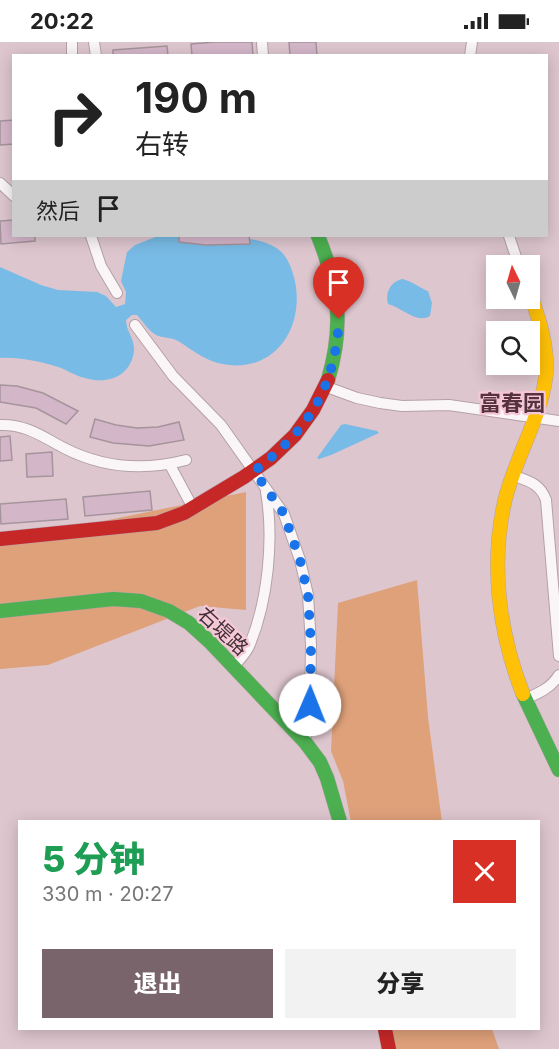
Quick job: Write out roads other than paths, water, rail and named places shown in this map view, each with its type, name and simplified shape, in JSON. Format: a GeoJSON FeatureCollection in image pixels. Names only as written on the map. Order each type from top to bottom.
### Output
{"type":"FeatureCollection","features":[{"type":"Feature","properties":{"kind":"street"},"geometry":{"type":"LineString","coordinates":[[0,183],[12,194]]}},
{"type":"Feature","properties":{"kind":"street"},"geometry":{"type":"LineString","coordinates":[[91,237],[101,267],[117,293]]}},
{"type":"Feature","properties":{"kind":"street"},"geometry":{"type":"LineString","coordinates":[[0,539],[157,523],[174,518],[254,471],[290,440],[305,423],[327,387],[338,340],[338,297],[333,272],[318,237]]}},
{"type":"Feature","properties":{"kind":"street"},"geometry":{"type":"LineString","coordinates":[[509,237],[515,255]]}},
{"type":"Feature","properties":{"kind":"street"},"geometry":{"type":"LineString","coordinates":[[534,309],[546,354],[546,374],[534,417],[512,475],[500,522],[498,576],[505,636],[512,666],[559,770]]}},
{"type":"Feature","properties":{"kind":"street"},"geometry":{"type":"LineString","coordinates":[[135,325],[173,376],[221,425],[284,514],[300,560],[308,595],[311,645],[310,705],[305,741]]}},
{"type":"Feature","properties":{"kind":"street"},"geometry":{"type":"LineString","coordinates":[[327,387],[357,398],[380,403],[402,406],[450,405],[559,421]]}},
{"type":"Feature","properties":{"kind":"street"},"geometry":{"type":"LineString","coordinates":[[0,425],[26,428],[64,448],[106,464],[146,467],[170,465],[186,460]]}},
{"type":"Feature","properties":{"kind":"street"},"geometry":{"type":"LineString","coordinates":[[170,465],[193,508]]}},
{"type":"Feature","properties":{"kind":"street"},"geometry":{"type":"LineString","coordinates":[[512,475],[536,484],[543,491],[546,500],[559,656]]}},
{"type":"Feature","properties":{"kind":"street"},"geometry":{"type":"LineString","coordinates":[[233,667],[249,646],[260,608],[268,564],[270,513],[265,486]]}},
{"type":"Feature","properties":{"kind":"street","name":"右堤路"},"geometry":{"type":"LineString","coordinates":[[0,611],[113,599],[141,601],[169,611],[189,623],[305,741],[320,762],[327,778],[339,820]]}},
{"type":"Feature","properties":{"kind":"street"},"geometry":{"type":"LineString","coordinates":[[525,699],[542,692],[554,683],[559,675]]}},
{"type":"Feature","properties":{"kind":"street"},"geometry":{"type":"LineString","coordinates":[[385,1030],[389,1049]]}},
{"type":"Feature","properties":{"kind":"water"},"geometry":{"type":"Polygon","coordinates":[[[155,237],[226,237],[261,241],[280,251],[291,267],[297,296],[290,330],[282,344],[270,355],[255,363],[238,365],[218,363],[175,340],[156,335],[137,315],[132,315],[126,320],[134,347],[132,360],[123,372],[110,379],[94,380],[41,362],[0,358],[0,267],[58,290],[97,292],[106,296],[116,307],[125,304],[126,292],[121,281],[127,252],[135,245],[155,237]]]}},
{"type":"Feature","properties":{"kind":"water"},"geometry":{"type":"Polygon","coordinates":[[[402,279],[428,291],[432,303],[430,316],[415,317],[388,304],[389,288],[402,279]]]}},
{"type":"Feature","properties":{"kind":"water"},"geometry":{"type":"Polygon","coordinates":[[[345,424],[379,433],[331,455],[317,458],[341,425],[345,424]]]}},
{"type":"Feature","properties":{"kind":"district","name":"富春园"},"geometry":{"type":"Point","coordinates":[512,403]}}]}
